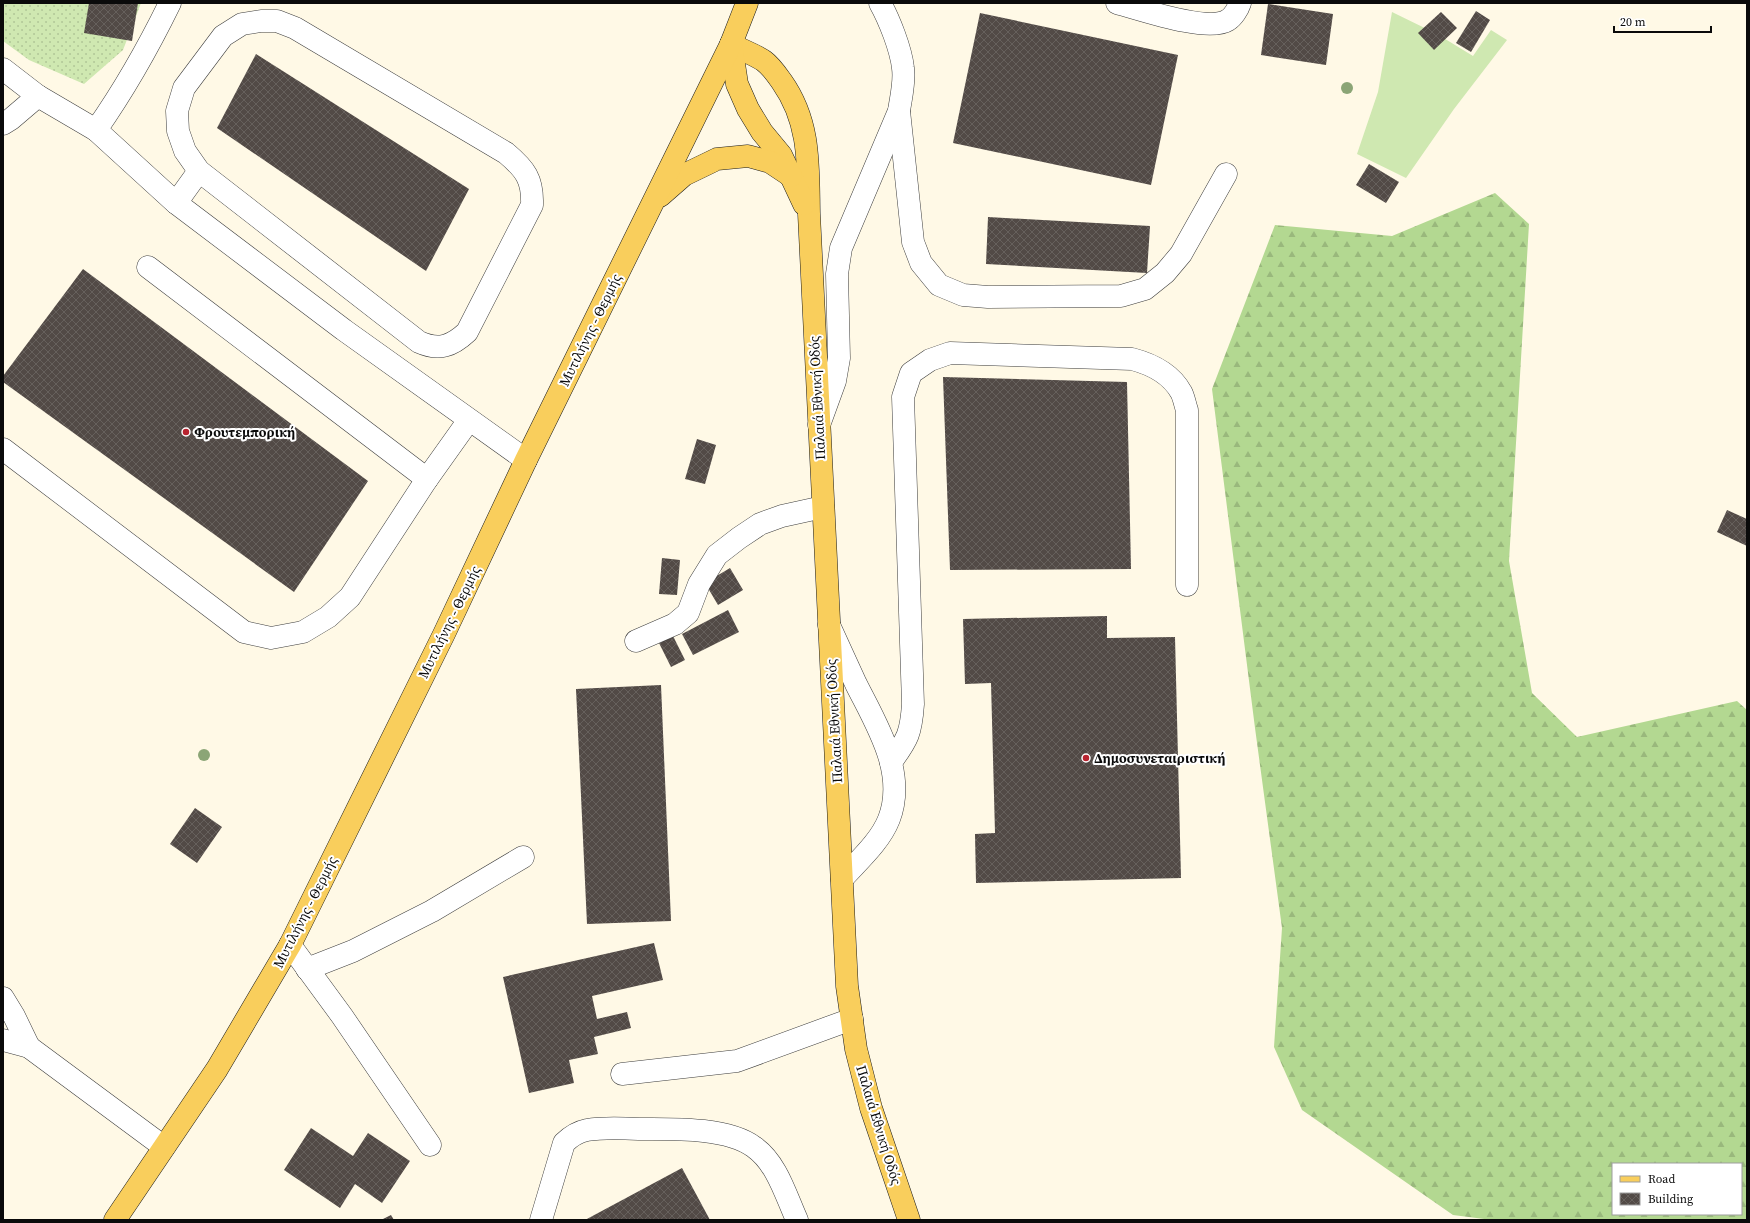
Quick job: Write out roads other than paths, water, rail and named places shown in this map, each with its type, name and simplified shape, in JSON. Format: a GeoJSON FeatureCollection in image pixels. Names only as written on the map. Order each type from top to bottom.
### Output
{"type":"FeatureCollection","features":[{"type":"Feature","properties":{"kind":"main road","name":"Μυτιλήνης - Θερμής"},"geometry":{"type":"LineString","coordinates":[[115,1220],[216,1069],[290,945],[444,634],[526,460],[731,44],[747,3]]}},
{"type":"Feature","properties":{"kind":"main road","name":"Παλαιά Εθνική Οδός"},"geometry":{"type":"LineString","coordinates":[[731,44],[737,84],[748,109],[762,132],[781,155],[809,214]]}},
{"type":"Feature","properties":{"kind":"main road","name":"Παλαιά Εθνική Οδός"},"geometry":{"type":"LineString","coordinates":[[731,44],[764,62],[777,75],[787,89],[796,107],[804,129],[808,155],[809,214],[847,986],[856,1049],[870,1108],[909,1220]]}},
{"type":"Feature","properties":{"kind":"main road"},"geometry":{"type":"LineString","coordinates":[[653,202],[684,175],[717,159],[748,156],[770,162],[793,178]]}},
{"type":"Feature","properties":{"kind":"lane"},"geometry":{"type":"LineString","coordinates":[[96,130],[121,94],[150,44],[170,3]]}},
{"type":"Feature","properties":{"kind":"lane"},"geometry":{"type":"LineString","coordinates":[[819,425],[835,381],[839,358],[837,274],[841,248],[898,111],[903,88],[903,68],[889,18],[880,3]]}},
{"type":"Feature","properties":{"kind":"lane"},"geometry":{"type":"LineString","coordinates":[[1117,3],[1195,24],[1212,25],[1228,21],[1238,9],[1240,3]]}},
{"type":"Feature","properties":{"kind":"lane"},"geometry":{"type":"LineString","coordinates":[[261,21],[277,21],[296,28],[506,153],[527,174],[533,190],[532,205],[467,332],[457,342],[442,346],[430,347],[419,342],[199,171],[185,151],[178,131],[177,111],[184,88],[223,36],[242,24],[261,21]]}},
{"type":"Feature","properties":{"kind":"lane"},"geometry":{"type":"LineString","coordinates":[[3,69],[38,96],[96,130],[176,203],[344,330],[526,460]]}},
{"type":"Feature","properties":{"kind":"lane"},"geometry":{"type":"LineString","coordinates":[[3,124],[38,96]]}},
{"type":"Feature","properties":{"kind":"lane"},"geometry":{"type":"LineString","coordinates":[[898,111],[913,242],[922,263],[939,285],[963,295],[988,297],[1121,296],[1145,289],[1165,273],[1181,254],[1226,174]]}},
{"type":"Feature","properties":{"kind":"lane"},"geometry":{"type":"LineString","coordinates":[[176,203],[199,171]]}},
{"type":"Feature","properties":{"kind":"lane"},"geometry":{"type":"LineString","coordinates":[[148,267],[427,478]]}},
{"type":"Feature","properties":{"kind":"lane"},"geometry":{"type":"LineString","coordinates":[[891,762],[906,741],[911,724],[913,704],[903,397],[912,373],[930,360],[950,353],[1132,359],[1150,364],[1167,376],[1181,392],[1187,410],[1187,586]]}},
{"type":"Feature","properties":{"kind":"lane"},"geometry":{"type":"LineString","coordinates":[[3,449],[244,632],[271,638],[303,632],[328,617],[350,597],[427,478],[469,420]]}},
{"type":"Feature","properties":{"kind":"lane"},"geometry":{"type":"LineString","coordinates":[[636,641],[675,624],[688,613],[699,584],[717,554],[739,538],[760,524],[782,516],[823,507]]}},
{"type":"Feature","properties":{"kind":"lane"},"geometry":{"type":"LineString","coordinates":[[829,625],[856,683],[878,725],[891,762],[894,796],[889,819],[875,840],[842,879]]}},
{"type":"Feature","properties":{"kind":"lane"},"geometry":{"type":"LineString","coordinates":[[308,969],[353,951],[432,911],[523,858]]}},
{"type":"Feature","properties":{"kind":"lane"},"geometry":{"type":"LineString","coordinates":[[290,945],[430,1145]]}},
{"type":"Feature","properties":{"kind":"lane"},"geometry":{"type":"LineString","coordinates":[[3,998],[14,1016],[29,1047]]}},
{"type":"Feature","properties":{"kind":"lane"},"geometry":{"type":"LineString","coordinates":[[622,1074],[737,1061],[852,1019]]}},
{"type":"Feature","properties":{"kind":"lane"},"geometry":{"type":"LineString","coordinates":[[3,1040],[29,1047],[164,1147]]}},
{"type":"Feature","properties":{"kind":"lane"},"geometry":{"type":"LineString","coordinates":[[542,1220],[564,1143],[574,1134],[587,1130],[603,1128],[686,1130],[737,1138],[755,1147],[768,1161],[779,1180],[797,1220]]}},
{"type":"Feature","properties":{"kind":"place","name":"Φρουτεμπορική"},"geometry":{"type":"Point","coordinates":[186,432]}},
{"type":"Feature","properties":{"kind":"place","name":"Δημοσυνεταιριστική"},"geometry":{"type":"Point","coordinates":[1086,758]}}]}
